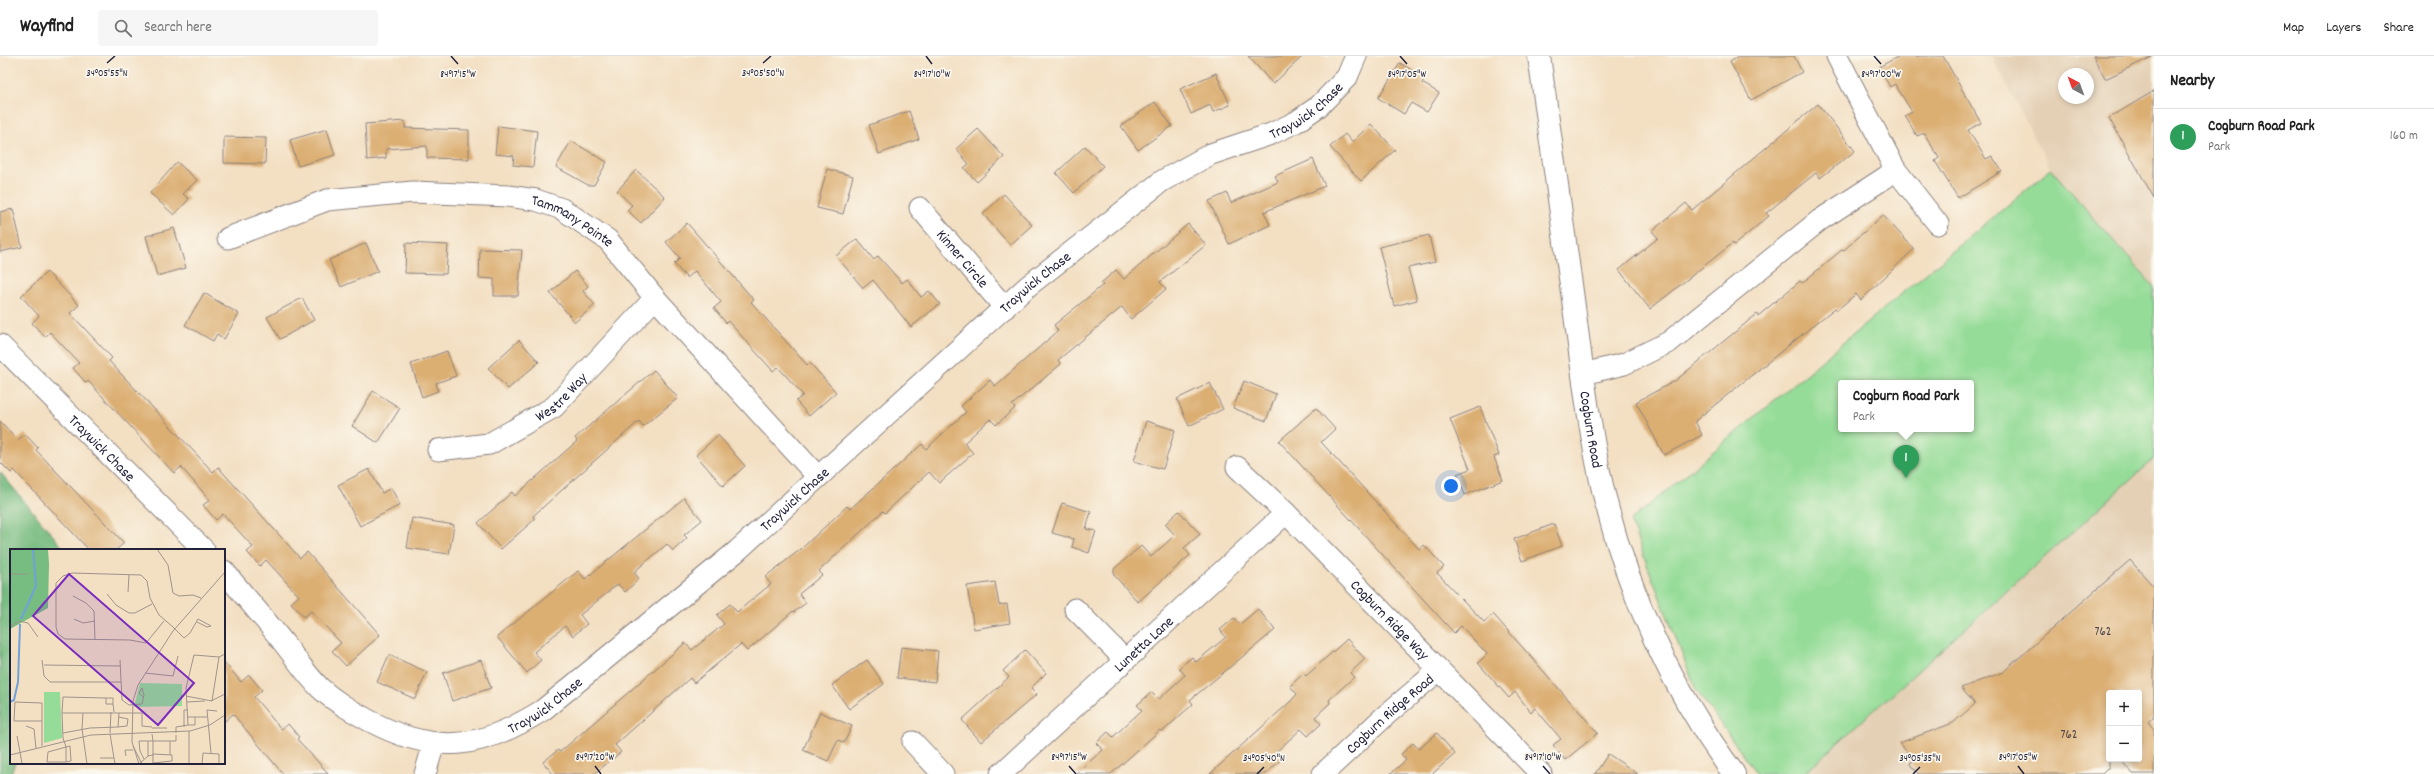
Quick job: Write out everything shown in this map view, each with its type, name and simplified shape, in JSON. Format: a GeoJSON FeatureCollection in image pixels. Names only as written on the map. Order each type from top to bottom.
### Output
{"type":"FeatureCollection","features":[{"type":"Feature","properties":{"kind":"street","name":"Traywick Chase"},"geometry":{"type":"LineString","coordinates":[[225,572],[302,668],[321,688],[342,706],[381,727],[407,738],[434,744],[462,743],[490,738],[515,728],[543,710],[736,550],[1028,286],[1162,181],[1211,154],[1271,134],[1296,122],[1319,106],[1347,77],[1356,56]]}},
{"type":"Feature","properties":{"kind":"street","name":"Cogburn Road"},"geometry":{"type":"LineString","coordinates":[[1539,56],[1583,374],[1603,490],[1622,558],[1647,623],[1678,686],[1713,746],[1734,774]]}},
{"type":"Feature","properties":{"kind":"street"},"geometry":{"type":"LineString","coordinates":[[1837,56],[1895,169],[1938,224]]}},
{"type":"Feature","properties":{"kind":"street"},"geometry":{"type":"LineString","coordinates":[[1583,374],[1624,364],[1669,342],[1820,220],[1886,177],[1895,169]]}},
{"type":"Feature","properties":{"kind":"street","name":"Tammany Pointe"},"geometry":{"type":"LineString","coordinates":[[228,238],[327,200],[413,192],[522,198],[562,209],[608,240],[655,298],[818,477]]}},
{"type":"Feature","properties":{"kind":"street","name":"Kinner Circle"},"geometry":{"type":"LineString","coordinates":[[920,208],[1005,308]]}},
{"type":"Feature","properties":{"kind":"street","name":"Westre Way"},"geometry":{"type":"LineString","coordinates":[[438,450],[489,444],[554,407],[655,298]]}},
{"type":"Feature","properties":{"kind":"street","name":"Traywick Chase"},"geometry":{"type":"LineString","coordinates":[[0,345],[203,549]]}},
{"type":"Feature","properties":{"kind":"street","name":"Cogburn Ridge Way"},"geometry":{"type":"LineString","coordinates":[[1237,467],[1286,513],[1541,774]]}},
{"type":"Feature","properties":{"kind":"street","name":"Lunetta Lane"},"geometry":{"type":"LineString","coordinates":[[1001,774],[1124,659],[1286,513]]}},
{"type":"Feature","properties":{"kind":"street"},"geometry":{"type":"LineString","coordinates":[[1075,609],[1124,659]]}},
{"type":"Feature","properties":{"kind":"street","name":"Cogburn Ridge Road"},"geometry":{"type":"LineString","coordinates":[[1323,774],[1386,715],[1439,670]]}},
{"type":"Feature","properties":{"kind":"street"},"geometry":{"type":"LineString","coordinates":[[913,742],[943,774]]}},
{"type":"Feature","properties":{"kind":"street"},"geometry":{"type":"LineString","coordinates":[[425,774],[434,744]]}},
{"type":"Feature","properties":{"kind":"shaded area"},"geometry":{"type":"Polygon","coordinates":[[[1992,56],[2154,56],[2154,287],[2051,169],[1992,56]]]}},
{"type":"Feature","properties":{"kind":"shaded area"},"geometry":{"type":"Polygon","coordinates":[[[2154,459],[2154,774],[1803,774],[2154,459]]]}},
{"type":"Feature","properties":{"kind":"green space"},"geometry":{"type":"Polygon","coordinates":[[[2051,169],[2154,287],[2154,459],[1803,774],[1757,774],[1696,690],[1630,521],[2051,169]]]}},
{"type":"Feature","properties":{"kind":"green space"},"geometry":{"type":"Polygon","coordinates":[[[0,472],[64,549],[10,549],[10,764],[15,764],[11,774],[0,774],[0,472]]]}},
{"type":"Feature","properties":{"kind":"building"},"geometry":{"type":"Polygon","coordinates":[[[1248,56],[1303,56],[1273,84],[1248,56]]]}},
{"type":"Feature","properties":{"kind":"building"},"geometry":{"type":"Polygon","coordinates":[[[1740,56],[1794,56],[1802,72],[1751,100],[1730,62],[1740,56]]]}},
{"type":"Feature","properties":{"kind":"building"},"geometry":{"type":"Polygon","coordinates":[[[1899,56],[1943,56],[1981,123],[1968,130],[1986,159],[1992,156],[2002,171],[1958,198],[1935,161],[1939,158],[1924,133],[1917,136],[1905,116],[1912,112],[1895,84],[1890,87],[1879,67],[1899,56]]]}},
{"type":"Feature","properties":{"kind":"building"},"geometry":{"type":"Polygon","coordinates":[[[2093,56],[2154,56],[2105,79],[2093,56]]]}},
{"type":"Feature","properties":{"kind":"building"},"geometry":{"type":"Polygon","coordinates":[[[1400,63],[1425,78],[1422,83],[1439,93],[1427,112],[1411,103],[1404,114],[1378,98],[1400,63]]]}},
{"type":"Feature","properties":{"kind":"building"},"geometry":{"type":"Polygon","coordinates":[[[1216,73],[1230,105],[1213,112],[1210,105],[1191,114],[1180,89],[1216,73]]]}},
{"type":"Feature","properties":{"kind":"building"},"geometry":{"type":"Polygon","coordinates":[[[2154,91],[2154,198],[2109,118],[2154,91]]]}},
{"type":"Feature","properties":{"kind":"building"},"geometry":{"type":"Polygon","coordinates":[[[1155,102],[1172,126],[1138,150],[1121,126],[1155,102]]]}},
{"type":"Feature","properties":{"kind":"building"},"geometry":{"type":"Polygon","coordinates":[[[1818,104],[1855,151],[1820,178],[1816,173],[1766,213],[1769,216],[1734,245],[1733,243],[1650,309],[1619,270],[1658,238],[1652,231],[1686,203],[1692,210],[1818,104]]]}},
{"type":"Feature","properties":{"kind":"building"},"geometry":{"type":"Polygon","coordinates":[[[909,111],[919,139],[879,154],[869,125],[909,111]]]}},
{"type":"Feature","properties":{"kind":"building"},"geometry":{"type":"Polygon","coordinates":[[[405,121],[405,128],[469,130],[469,159],[427,158],[427,146],[386,149],[386,158],[367,160],[365,124],[405,121]]]}},
{"type":"Feature","properties":{"kind":"building"},"geometry":{"type":"Polygon","coordinates":[[[1371,124],[1395,150],[1361,181],[1330,147],[1345,134],[1352,142],[1371,124]]]}},
{"type":"Feature","properties":{"kind":"building"},"geometry":{"type":"Polygon","coordinates":[[[498,126],[537,131],[533,167],[513,165],[514,156],[495,154],[498,126]]]}},
{"type":"Feature","properties":{"kind":"building"},"geometry":{"type":"Polygon","coordinates":[[[327,129],[335,155],[298,166],[290,140],[327,129]]]}},
{"type":"Feature","properties":{"kind":"building"},"geometry":{"type":"Polygon","coordinates":[[[978,129],[1004,157],[977,182],[964,168],[969,164],[956,149],[978,129]]]}},
{"type":"Feature","properties":{"kind":"building"},"geometry":{"type":"Polygon","coordinates":[[[224,137],[266,138],[265,164],[224,163],[224,137]]]}},
{"type":"Feature","properties":{"kind":"building"},"geometry":{"type":"Polygon","coordinates":[[[571,141],[607,162],[594,185],[588,185],[556,167],[571,141]]]}},
{"type":"Feature","properties":{"kind":"building"},"geometry":{"type":"Polygon","coordinates":[[[1085,146],[1103,166],[1074,193],[1056,173],[1085,146]]]}},
{"type":"Feature","properties":{"kind":"building"},"geometry":{"type":"Polygon","coordinates":[[[1313,159],[1325,186],[1264,212],[1270,225],[1229,244],[1209,201],[1227,193],[1231,203],[1278,182],[1275,176],[1313,159]]]}},
{"type":"Feature","properties":{"kind":"building"},"geometry":{"type":"Polygon","coordinates":[[[177,162],[197,180],[183,194],[189,199],[174,215],[150,193],[177,162]]]}},
{"type":"Feature","properties":{"kind":"building"},"geometry":{"type":"Polygon","coordinates":[[[827,169],[853,176],[843,214],[817,208],[827,169]]]}},
{"type":"Feature","properties":{"kind":"building"},"geometry":{"type":"Polygon","coordinates":[[[636,170],[665,197],[641,223],[627,210],[632,205],[617,191],[636,170]]]}},
{"type":"Feature","properties":{"kind":"building"},"geometry":{"type":"Polygon","coordinates":[[[1004,194],[1032,225],[1010,245],[983,214],[1004,194]]]}},
{"type":"Feature","properties":{"kind":"building"},"geometry":{"type":"Polygon","coordinates":[[[13,209],[22,247],[0,252],[0,212],[13,209]]]}},
{"type":"Feature","properties":{"kind":"building"},"geometry":{"type":"Polygon","coordinates":[[[1883,215],[1914,249],[1861,300],[1856,294],[1837,310],[1835,308],[1695,421],[1702,435],[1664,455],[1636,402],[1675,381],[1757,314],[1758,316],[1800,281],[1802,283],[1843,249],[1844,250],[1883,215]]]}},
{"type":"Feature","properties":{"kind":"building"},"geometry":{"type":"Polygon","coordinates":[[[687,223],[754,300],[751,302],[807,365],[810,363],[836,392],[809,416],[796,401],[803,395],[778,367],[773,371],[728,321],[726,323],[714,308],[721,302],[695,271],[687,278],[674,264],[680,258],[666,242],[687,223]]]}},
{"type":"Feature","properties":{"kind":"building"},"geometry":{"type":"Polygon","coordinates":[[[1188,224],[1206,245],[1160,282],[1166,289],[1131,319],[1122,307],[1058,360],[1061,364],[1012,405],[1015,408],[996,425],[990,419],[964,443],[973,453],[939,483],[929,472],[885,513],[883,511],[819,571],[822,575],[799,594],[806,603],[794,612],[793,611],[747,651],[741,644],[694,683],[690,678],[615,745],[621,752],[594,774],[553,774],[543,762],[558,750],[560,752],[685,643],[692,650],[724,624],[717,615],[730,604],[737,612],[771,584],[765,577],[801,549],[847,506],[850,509],[922,444],[926,449],[966,412],[961,406],[990,380],[995,386],[1058,331],[1054,325],[1103,285],[1101,283],[1116,270],[1124,279],[1188,224]]]}},
{"type":"Feature","properties":{"kind":"building"},"geometry":{"type":"Polygon","coordinates":[[[174,228],[186,268],[157,276],[146,236],[174,228]]]}},
{"type":"Feature","properties":{"kind":"building"},"geometry":{"type":"Polygon","coordinates":[[[1429,235],[1435,262],[1408,268],[1417,300],[1394,306],[1379,247],[1429,235]]]}},
{"type":"Feature","properties":{"kind":"building"},"geometry":{"type":"Polygon","coordinates":[[[857,239],[874,260],[878,256],[902,283],[907,279],[921,297],[929,291],[940,304],[911,327],[873,280],[863,288],[836,256],[857,239]]]}},
{"type":"Feature","properties":{"kind":"building"},"geometry":{"type":"Polygon","coordinates":[[[366,243],[378,271],[341,287],[329,260],[366,243]]]}},
{"type":"Feature","properties":{"kind":"building"},"geometry":{"type":"Polygon","coordinates":[[[406,243],[448,245],[446,274],[405,273],[406,243]]]}},
{"type":"Feature","properties":{"kind":"building"},"geometry":{"type":"Polygon","coordinates":[[[480,249],[522,250],[518,296],[494,296],[494,279],[479,278],[480,249]]]}},
{"type":"Feature","properties":{"kind":"building"},"geometry":{"type":"Polygon","coordinates":[[[575,271],[588,286],[583,291],[595,305],[575,322],[550,293],[575,271]]]}},
{"type":"Feature","properties":{"kind":"building"},"geometry":{"type":"Polygon","coordinates":[[[47,272],[79,305],[70,313],[112,358],[109,361],[213,472],[218,467],[300,558],[307,552],[380,635],[346,666],[332,651],[341,643],[311,611],[304,617],[291,603],[299,596],[266,560],[260,566],[247,552],[253,547],[223,514],[216,520],[203,505],[210,500],[181,467],[174,473],[88,381],[86,383],[73,368],[79,363],[50,332],[45,337],[32,323],[39,316],[21,296],[47,272]]]}},
{"type":"Feature","properties":{"kind":"building"},"geometry":{"type":"Polygon","coordinates":[[[204,293],[239,314],[224,339],[217,334],[213,341],[185,325],[204,293]]]}},
{"type":"Feature","properties":{"kind":"building"},"geometry":{"type":"Polygon","coordinates":[[[302,298],[314,320],[280,339],[267,317],[302,298]]]}},
{"type":"Feature","properties":{"kind":"building"},"geometry":{"type":"Polygon","coordinates":[[[519,340],[539,362],[508,389],[488,368],[519,340]]]}},
{"type":"Feature","properties":{"kind":"building"},"geometry":{"type":"Polygon","coordinates":[[[447,351],[456,376],[436,383],[438,391],[422,397],[411,364],[447,351]]]}},
{"type":"Feature","properties":{"kind":"building"},"geometry":{"type":"Polygon","coordinates":[[[654,370],[678,398],[643,426],[639,421],[533,516],[535,519],[501,549],[478,523],[512,492],[515,496],[577,441],[575,438],[654,370]]]}},
{"type":"Feature","properties":{"kind":"building"},"geometry":{"type":"Polygon","coordinates":[[[1244,381],[1276,394],[1266,421],[1233,408],[1244,381]]]}},
{"type":"Feature","properties":{"kind":"building"},"geometry":{"type":"Polygon","coordinates":[[[1210,383],[1223,409],[1189,426],[1177,399],[1210,383]]]}},
{"type":"Feature","properties":{"kind":"building"},"geometry":{"type":"Polygon","coordinates":[[[373,391],[400,408],[378,443],[352,426],[373,391]]]}},
{"type":"Feature","properties":{"kind":"building"},"geometry":{"type":"Polygon","coordinates":[[[1480,407],[1499,455],[1494,457],[1503,480],[1465,495],[1457,474],[1470,469],[1450,419],[1480,407]]]}},
{"type":"Feature","properties":{"kind":"building"},"geometry":{"type":"Polygon","coordinates":[[[1316,408],[1335,429],[1321,442],[1419,549],[1424,545],[1444,567],[1437,573],[1484,622],[1493,614],[1598,733],[1565,760],[1553,745],[1561,739],[1535,708],[1531,712],[1515,692],[1509,698],[1478,663],[1487,654],[1461,626],[1454,633],[1279,441],[1316,408]]]}},
{"type":"Feature","properties":{"kind":"building"},"geometry":{"type":"Polygon","coordinates":[[[0,421],[18,440],[25,434],[38,448],[36,450],[124,543],[117,549],[88,549],[14,470],[11,473],[0,462],[0,421]]]}},
{"type":"Feature","properties":{"kind":"building"},"geometry":{"type":"Polygon","coordinates":[[[1146,421],[1175,430],[1163,469],[1134,461],[1146,421]]]}},
{"type":"Feature","properties":{"kind":"building"},"geometry":{"type":"Polygon","coordinates":[[[718,435],[745,466],[723,486],[696,455],[718,435]]]}},
{"type":"Feature","properties":{"kind":"building"},"geometry":{"type":"Polygon","coordinates":[[[369,469],[382,493],[391,488],[400,505],[360,526],[338,485],[369,469]]]}},
{"type":"Feature","properties":{"kind":"building"},"geometry":{"type":"Polygon","coordinates":[[[684,498],[702,520],[684,535],[687,538],[673,551],[667,544],[634,572],[639,579],[625,592],[618,584],[580,615],[587,624],[573,636],[565,626],[534,652],[541,660],[527,673],[497,637],[578,571],[585,579],[684,498]]]}},
{"type":"Feature","properties":{"kind":"building"},"geometry":{"type":"Polygon","coordinates":[[[1062,503],[1091,512],[1086,529],[1096,531],[1089,553],[1072,547],[1074,539],[1052,533],[1062,503]]]}},
{"type":"Feature","properties":{"kind":"building"},"geometry":{"type":"Polygon","coordinates":[[[1179,511],[1200,534],[1184,548],[1190,555],[1138,602],[1114,575],[1114,569],[1141,546],[1151,557],[1175,535],[1165,524],[1179,511]]]}},
{"type":"Feature","properties":{"kind":"building"},"geometry":{"type":"Polygon","coordinates":[[[412,518],[454,525],[449,554],[407,548],[412,518]]]}},
{"type":"Feature","properties":{"kind":"building"},"geometry":{"type":"Polygon","coordinates":[[[1554,524],[1562,546],[1522,561],[1514,539],[1554,524]]]}},
{"type":"Feature","properties":{"kind":"building"},"geometry":{"type":"Polygon","coordinates":[[[2130,560],[2154,587],[2154,716],[2148,722],[2154,729],[2154,774],[2133,774],[2123,762],[2142,762],[2142,690],[2106,690],[2106,762],[2109,762],[2109,767],[2102,774],[1919,774],[1910,763],[1914,760],[1899,743],[1953,723],[1975,704],[1961,688],[2003,672],[2130,560]]]}},
{"type":"Feature","properties":{"kind":"building"},"geometry":{"type":"Polygon","coordinates":[[[995,582],[999,605],[1007,604],[1010,623],[974,629],[967,586],[995,582]]]}},
{"type":"Feature","properties":{"kind":"building"},"geometry":{"type":"Polygon","coordinates":[[[1258,609],[1275,630],[1190,700],[1193,704],[1162,732],[1160,730],[1111,774],[1075,774],[1103,750],[1096,743],[1108,732],[1113,737],[1142,710],[1137,705],[1152,692],[1159,699],[1185,675],[1179,668],[1192,657],[1196,662],[1226,637],[1220,630],[1234,618],[1240,624],[1258,609]]]}},
{"type":"Feature","properties":{"kind":"building"},"geometry":{"type":"Polygon","coordinates":[[[1347,639],[1365,659],[1350,673],[1354,677],[1329,700],[1330,703],[1315,717],[1321,724],[1308,736],[1301,729],[1276,752],[1282,759],[1265,774],[1210,774],[1291,701],[1297,694],[1290,686],[1304,673],[1306,676],[1347,639]]]}},
{"type":"Feature","properties":{"kind":"building"},"geometry":{"type":"Polygon","coordinates":[[[901,647],[938,651],[935,682],[897,678],[901,647]]]}},
{"type":"Feature","properties":{"kind":"building"},"geometry":{"type":"Polygon","coordinates":[[[1025,650],[1046,673],[1031,688],[1037,694],[981,742],[962,720],[1009,677],[1003,671],[1025,650]]]}},
{"type":"Feature","properties":{"kind":"building"},"geometry":{"type":"Polygon","coordinates":[[[389,655],[427,672],[415,699],[377,682],[389,655]]]}},
{"type":"Feature","properties":{"kind":"building"},"geometry":{"type":"Polygon","coordinates":[[[481,660],[491,688],[452,701],[443,673],[481,660]]]}},
{"type":"Feature","properties":{"kind":"building"},"geometry":{"type":"Polygon","coordinates":[[[867,660],[884,684],[849,709],[832,685],[867,660]]]}},
{"type":"Feature","properties":{"kind":"building"},"geometry":{"type":"Polygon","coordinates":[[[225,663],[241,682],[249,675],[262,690],[254,697],[281,729],[288,724],[299,737],[297,739],[329,774],[283,774],[233,714],[225,721],[225,663]]]}},
{"type":"Feature","properties":{"kind":"building"},"geometry":{"type":"Polygon","coordinates":[[[820,712],[852,726],[844,743],[838,740],[828,761],[803,750],[820,712]]]}},
{"type":"Feature","properties":{"kind":"building"},"geometry":{"type":"Polygon","coordinates":[[[1437,733],[1455,754],[1432,774],[1390,774],[1406,760],[1401,754],[1413,743],[1419,749],[1437,733]]]}},
{"type":"Feature","properties":{"kind":"building"},"geometry":{"type":"Polygon","coordinates":[[[1608,754],[1638,774],[1595,774],[1608,754]]]}},
{"type":"Feature","properties":{"kind":"place","name":"Cogburn Road Park"},"geometry":{"type":"Point","coordinates":[1906,478]}}]}
